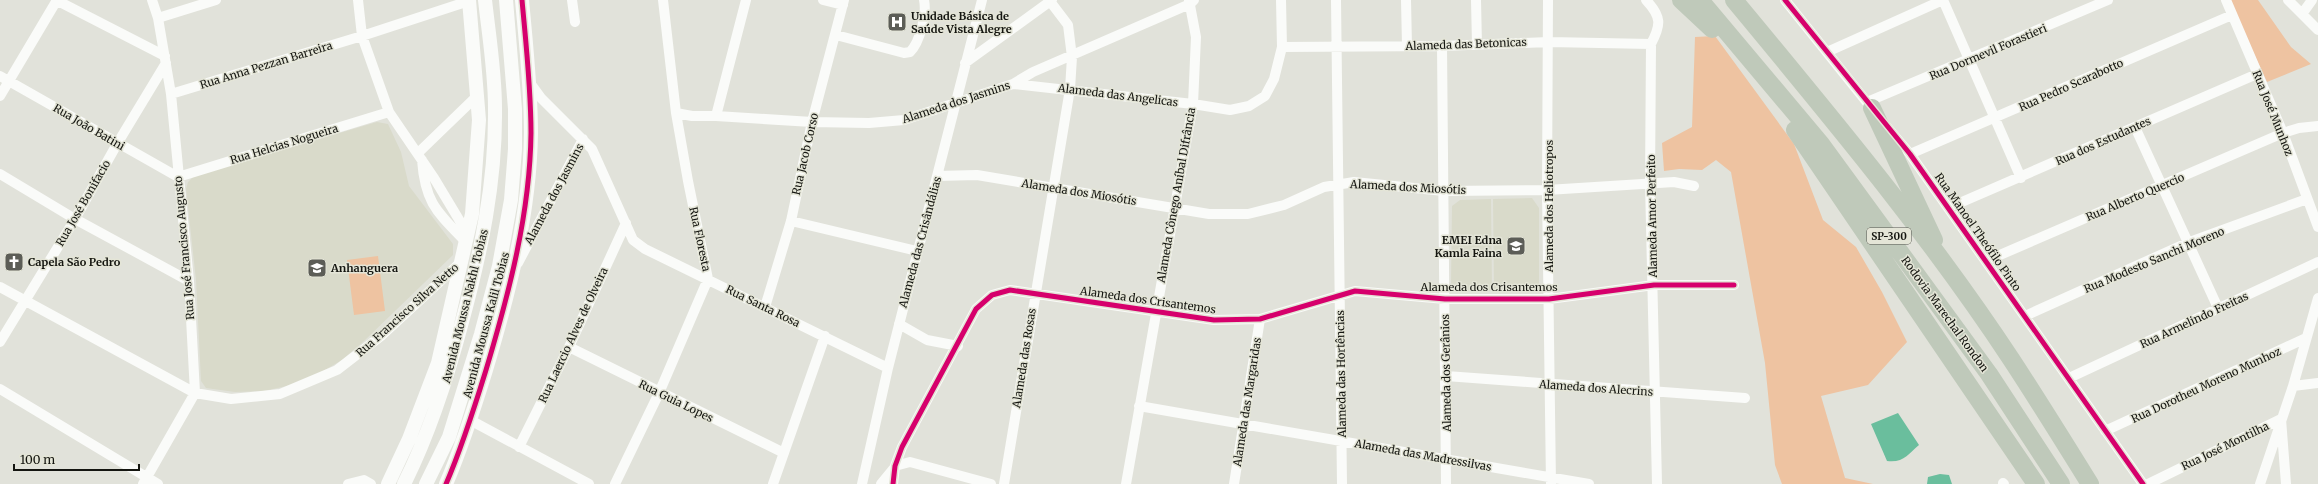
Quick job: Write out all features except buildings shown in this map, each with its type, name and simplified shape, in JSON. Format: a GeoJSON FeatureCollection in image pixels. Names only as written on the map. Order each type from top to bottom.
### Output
{"type":"FeatureCollection","features":[{"type":"Feature","properties":{"kind":"highway"},"geometry":{"type":"LineString","coordinates":[[1681,0],[1715,32]]}},
{"type":"Feature","properties":{"kind":"highway"},"geometry":{"type":"LineString","coordinates":[[1687,0],[1715,32],[1805,144],[1928,328],[2036,484]]}},
{"type":"Feature","properties":{"kind":"highway","name":"Rodovia Marechal Rondon"},"geometry":{"type":"LineString","coordinates":[[1700,0],[1821,144],[1989,374],[2061,484]]}},
{"type":"Feature","properties":{"kind":"highway","name":"SP-300"},"geometry":{"type":"LineString","coordinates":[[1734,0],[1839,128],[1945,266],[2010,358],[2090,484]]}},
{"type":"Feature","properties":{"kind":"highway","name":"SP-300"},"geometry":{"type":"LineString","coordinates":[[1869,105],[1945,266]]}},
{"type":"Feature","properties":{"kind":"main road"},"geometry":{"type":"LineString","coordinates":[[430,427],[438,363],[472,214],[477,169],[480,120],[469,0]]}},
{"type":"Feature","properties":{"kind":"main road","name":"Avenida Moussa Nakhl Tobias"},"geometry":{"type":"LineString","coordinates":[[404,484],[430,427],[446,380],[466,308],[488,211],[494,160],[495,108],[490,38],[485,0]]}},
{"type":"Feature","properties":{"kind":"main road","name":"Avenida Moussa Nakhl Tobias"},"geometry":{"type":"LineString","coordinates":[[426,484],[449,437],[481,334],[499,266],[511,200],[515,149],[515,110],[506,0]]}},
{"type":"Feature","properties":{"kind":"main road","name":"Avenida Moussa Kalil Tobias"},"geometry":{"type":"LineString","coordinates":[[446,484],[462,446],[514,270],[528,179],[531,133],[530,83],[522,0]]}},
{"type":"Feature","properties":{"kind":"main road"},"geometry":{"type":"LineString","coordinates":[[478,95],[490,38]]}},
{"type":"Feature","properties":{"kind":"main road"},"geometry":{"type":"LineString","coordinates":[[511,200],[528,179]]}},
{"type":"Feature","properties":{"kind":"main road"},"geometry":{"type":"LineString","coordinates":[[388,484],[409,439],[438,363]]}},
{"type":"Feature","properties":{"kind":"street"},"geometry":{"type":"LineString","coordinates":[[0,96],[4,79],[57,0],[166,59]]}},
{"type":"Feature","properties":{"kind":"street","name":"Rua José Francisco Augusto"},"geometry":{"type":"LineString","coordinates":[[152,0],[158,18],[171,94],[188,281],[195,393]]}},
{"type":"Feature","properties":{"kind":"street"},"geometry":{"type":"LineString","coordinates":[[158,18],[216,0]]}},
{"type":"Feature","properties":{"kind":"street"},"geometry":{"type":"LineString","coordinates":[[358,0],[362,36],[389,112],[420,156],[466,237]]}},
{"type":"Feature","properties":{"kind":"street","name":"Rua Anna Pezzan Barreira"},"geometry":{"type":"LineString","coordinates":[[171,94],[362,36],[469,0]]}},
{"type":"Feature","properties":{"kind":"street"},"geometry":{"type":"LineString","coordinates":[[572,0],[575,22]]}},
{"type":"Feature","properties":{"kind":"street","name":"Rua Floresta"},"geometry":{"type":"LineString","coordinates":[[615,484],[659,393],[708,279],[676,113],[663,0]]}},
{"type":"Feature","properties":{"kind":"street"},"geometry":{"type":"LineString","coordinates":[[716,116],[746,0]]}},
{"type":"Feature","properties":{"kind":"street"},"geometry":{"type":"LineString","coordinates":[[823,0],[843,3]]}},
{"type":"Feature","properties":{"kind":"street"},"geometry":{"type":"LineString","coordinates":[[836,35],[904,53],[910,52],[915,47],[926,7],[924,0]]}},
{"type":"Feature","properties":{"kind":"street","name":"Alameda das Crisândálias"},"geometry":{"type":"LineString","coordinates":[[862,484],[888,368],[917,250],[982,0]]}},
{"type":"Feature","properties":{"kind":"street","name":"Alameda das Angelicas"},"geometry":{"type":"LineString","coordinates":[[1012,84],[1070,89],[1230,110],[1249,106],[1265,96],[1274,79],[1282,47],[1281,0]]}},
{"type":"Feature","properties":{"kind":"street","name":"Alameda das Hortências"},"geometry":{"type":"LineString","coordinates":[[1336,0],[1338,46],[1338,185],[1342,484]]}},
{"type":"Feature","properties":{"kind":"street"},"geometry":{"type":"LineString","coordinates":[[1406,0],[1407,46]]}},
{"type":"Feature","properties":{"kind":"street"},"geometry":{"type":"LineString","coordinates":[[1476,0],[1477,45]]}},
{"type":"Feature","properties":{"kind":"street","name":"Alameda dos Heliotropos"},"geometry":{"type":"LineString","coordinates":[[1548,0],[1549,42],[1547,190],[1550,299],[1551,480]]}},
{"type":"Feature","properties":{"kind":"street"},"geometry":{"type":"LineString","coordinates":[[1646,0],[1658,18],[1659,28],[1651,44]]}},
{"type":"Feature","properties":{"kind":"street","name":"Rua Manoel Theófilo Pinto"},"geometry":{"type":"LineString","coordinates":[[1786,0],[1869,105],[1910,154],[2144,484]]}},
{"type":"Feature","properties":{"kind":"street"},"geometry":{"type":"LineString","coordinates":[[1827,52],[1943,0],[2021,178]]}},
{"type":"Feature","properties":{"kind":"street","name":"Rua Dormevil Forastieri"},"geometry":{"type":"LineString","coordinates":[[1869,105],[2108,0]]}},
{"type":"Feature","properties":{"kind":"street","name":"Rua José Munhoz"},"geometry":{"type":"LineString","coordinates":[[2226,0],[2283,133],[2318,227]]}},
{"type":"Feature","properties":{"kind":"street"},"geometry":{"type":"LineString","coordinates":[[2288,0],[2318,30]]}},
{"type":"Feature","properties":{"kind":"street"},"geometry":{"type":"LineString","coordinates":[[2302,14],[2312,0]]}},
{"type":"Feature","properties":{"kind":"street"},"geometry":{"type":"LineString","coordinates":[[965,63],[1051,1]]}},
{"type":"Feature","properties":{"kind":"street","name":"Alameda das Rosas"},"geometry":{"type":"LineString","coordinates":[[1004,484],[1070,89],[1072,57],[1068,25],[1051,1]]}},
{"type":"Feature","properties":{"kind":"street","name":"Alameda dos Jasmins"},"geometry":{"type":"LineString","coordinates":[[676,113],[692,116],[812,122],[869,123],[904,120],[1012,84],[1033,72],[1072,57],[1191,1]]}},
{"type":"Feature","properties":{"kind":"street","name":"Alameda Cônego Aníbal Difrância"},"geometry":{"type":"LineString","coordinates":[[1126,484],[1173,208],[1193,104],[1196,37],[1191,1]]}},
{"type":"Feature","properties":{"kind":"street","name":"Rua Jacob Corso"},"geometry":{"type":"LineString","coordinates":[[765,307],[791,221],[812,122],[836,35],[843,3]]}},
{"type":"Feature","properties":{"kind":"street","name":"Rua Pedro Scarabotto"},"geometry":{"type":"LineString","coordinates":[[1910,154],[2232,14]]}},
{"type":"Feature","properties":{"kind":"street","name":"Alameda das Betonicas"},"geometry":{"type":"LineString","coordinates":[[1282,47],[1442,46],[1549,42],[1651,44]]}},
{"type":"Feature","properties":{"kind":"street","name":"Alameda Amor Perfeito"},"geometry":{"type":"LineString","coordinates":[[1651,44],[1650,183],[1654,285],[1657,484]]}},
{"type":"Feature","properties":{"kind":"street","name":"Alameda dos Gerânios"},"geometry":{"type":"LineString","coordinates":[[1442,46],[1446,484]]}},
{"type":"Feature","properties":{"kind":"street","name":"Rua José Bonifacio"},"geometry":{"type":"LineString","coordinates":[[0,342],[75,219],[166,59]]}},
{"type":"Feature","properties":{"kind":"street"},"geometry":{"type":"LineString","coordinates":[[1033,72],[1036,85]]}},
{"type":"Feature","properties":{"kind":"street","name":"Rua dos Estudantes"},"geometry":{"type":"LineString","coordinates":[[1948,208],[2021,178],[2257,74]]}},
{"type":"Feature","properties":{"kind":"street","name":"Rua João Batini"},"geometry":{"type":"LineString","coordinates":[[4,79],[117,144],[178,176]]}},
{"type":"Feature","properties":{"kind":"street","name":"Rua Santa Rosa"},"geometry":{"type":"LineString","coordinates":[[530,83],[541,98],[592,149],[633,240],[645,249],[888,368]]}},
{"type":"Feature","properties":{"kind":"street"},"geometry":{"type":"LineString","coordinates":[[420,156],[478,95]]}},
{"type":"Feature","properties":{"kind":"street","name":"Rua Helcias Nogueira"},"geometry":{"type":"LineString","coordinates":[[178,176],[389,112]]}},
{"type":"Feature","properties":{"kind":"street","name":"Rua Alberto Quercio"},"geometry":{"type":"LineString","coordinates":[[1986,261],[2283,133],[2299,128],[2318,126]]}},
{"type":"Feature","properties":{"kind":"street"},"geometry":{"type":"LineString","coordinates":[[2135,127],[2187,244],[2218,308]]}},
{"type":"Feature","properties":{"kind":"street","name":"Alameda dos Jasmins"},"geometry":{"type":"LineString","coordinates":[[514,270],[583,140]]}},
{"type":"Feature","properties":{"kind":"street"},"geometry":{"type":"LineString","coordinates":[[420,156],[424,185],[435,209],[466,237]]}},
{"type":"Feature","properties":{"kind":"street"},"geometry":{"type":"LineString","coordinates":[[0,174],[75,219],[188,281]]}},
{"type":"Feature","properties":{"kind":"street","name":"Alameda dos Miosótis"},"geometry":{"type":"LineString","coordinates":[[937,176],[977,175],[1209,214],[1248,214],[1284,205],[1324,187],[1354,182],[1444,191],[1547,190],[1674,182],[1694,186]]}},
{"type":"Feature","properties":{"kind":"street","name":"Rua Modesto Sanchi Moreno"},"geometry":{"type":"LineString","coordinates":[[2025,316],[2187,244],[2307,200]]}},
{"type":"Feature","properties":{"kind":"street"},"geometry":{"type":"LineString","coordinates":[[791,221],[917,250]]}},
{"type":"Feature","properties":{"kind":"street","name":"Rua Laercio Alves de Olveira"},"geometry":{"type":"LineString","coordinates":[[519,447],[569,348],[626,224]]}},
{"type":"Feature","properties":{"kind":"street","name":"Rua Francisco Silva Netto"},"geometry":{"type":"LineString","coordinates":[[0,287],[24,302],[195,393],[231,399],[280,394],[337,370],[381,336],[461,262]]}},
{"type":"Feature","properties":{"kind":"street","name":"Rua Armelindo Freitas"},"geometry":{"type":"LineString","coordinates":[[2069,378],[2318,262]]}},
{"type":"Feature","properties":{"kind":"street","name":"Alameda dos Crisantemos"},"geometry":{"type":"LineString","coordinates":[[895,466],[902,447],[958,346],[976,309],[992,295],[1010,290],[1035,292],[1214,320],[1260,319],[1355,291],[1445,299],[1550,299],[1654,285],[1734,285]]}},
{"type":"Feature","properties":{"kind":"street"},"geometry":{"type":"LineString","coordinates":[[2260,484],[2293,386],[2318,298]]}},
{"type":"Feature","properties":{"kind":"street","name":"Alameda das Margaridas"},"geometry":{"type":"LineString","coordinates":[[1234,484],[1260,319]]}},
{"type":"Feature","properties":{"kind":"street"},"geometry":{"type":"LineString","coordinates":[[899,324],[927,340],[958,346]]}},
{"type":"Feature","properties":{"kind":"street"},"geometry":{"type":"LineString","coordinates":[[773,484],[825,336]]}},
{"type":"Feature","properties":{"kind":"street","name":"Rua Dorotheu Moreno Munhoz"},"geometry":{"type":"LineString","coordinates":[[2105,431],[2306,338]]}},
{"type":"Feature","properties":{"kind":"street","name":"Rua Guia Lopes"},"geometry":{"type":"LineString","coordinates":[[569,348],[784,453]]}},
{"type":"Feature","properties":{"kind":"street","name":"Alameda dos Alecrins"},"geometry":{"type":"LineString","coordinates":[[1446,376],[1550,385],[1745,398]]}},
{"type":"Feature","properties":{"kind":"street"},"geometry":{"type":"LineString","coordinates":[[2293,386],[2318,383]]}},
{"type":"Feature","properties":{"kind":"street"},"geometry":{"type":"LineString","coordinates":[[0,389],[145,481],[158,484]]}},
{"type":"Feature","properties":{"kind":"street"},"geometry":{"type":"LineString","coordinates":[[145,481],[195,393]]}},
{"type":"Feature","properties":{"kind":"street","name":"Alameda das Madressilvas"},"geometry":{"type":"LineString","coordinates":[[1139,406],[1342,441],[1551,480],[1589,484]]}},
{"type":"Feature","properties":{"kind":"street"},"geometry":{"type":"LineString","coordinates":[[2281,419],[2286,484]]}},
{"type":"Feature","properties":{"kind":"street","name":"Rua José Montilha"},"geometry":{"type":"LineString","coordinates":[[2148,484],[2281,419]]}},
{"type":"Feature","properties":{"kind":"street"},"geometry":{"type":"LineString","coordinates":[[470,420],[589,484]]}},
{"type":"Feature","properties":{"kind":"street"},"geometry":{"type":"LineString","coordinates":[[881,484],[895,466],[910,462],[991,484]]}},
{"type":"Feature","properties":{"kind":"street"},"geometry":{"type":"LineString","coordinates":[[893,484],[895,466]]}},
{"type":"Feature","properties":{"kind":"street"},"geometry":{"type":"LineString","coordinates":[[348,484],[364,480],[371,484]]}},
{"type":"Feature","properties":{"kind":"shaded area"},"geometry":{"type":"Polygon","coordinates":[[[2229,0],[2258,0],[2291,47],[2311,64],[2267,82],[2229,0]]]}},
{"type":"Feature","properties":{"kind":"shaded area"},"geometry":{"type":"Polygon","coordinates":[[[1715,36],[1794,144],[1823,220],[1856,247],[1882,292],[1907,342],[1868,385],[1821,396],[1845,478],[1873,484],[1782,484],[1775,465],[1765,363],[1731,172],[1716,160],[1702,170],[1679,169],[1664,171],[1662,143],[1692,127],[1695,37],[1715,36]]]}},
{"type":"Feature","properties":{"kind":"shaded area","name":"Anhanguera"},"geometry":{"type":"Polygon","coordinates":[[[377,122],[388,124],[401,152],[409,186],[453,244],[453,255],[364,341],[342,360],[318,374],[291,385],[264,391],[235,392],[206,388],[201,381],[196,280],[186,189],[188,182],[194,176],[377,122]]]}},
{"type":"Feature","properties":{"kind":"shaded area","name":"EMEI Edna Kamla Faina"},"geometry":{"type":"Polygon","coordinates":[[[1532,198],[1539,208],[1539,284],[1536,290],[1494,290],[1493,199],[1532,198]]]}},
{"type":"Feature","properties":{"kind":"shaded area"},"geometry":{"type":"Polygon","coordinates":[[[1491,199],[1492,291],[1457,291],[1451,285],[1452,206],[1460,200],[1491,199]]]}},
{"type":"Feature","properties":{"kind":"shaded area"},"geometry":{"type":"Polygon","coordinates":[[[378,256],[385,311],[354,315],[347,260],[378,256]]]}},
{"type":"Feature","properties":{"kind":"shaded area"},"geometry":{"type":"Polygon","coordinates":[[[1898,413],[1919,445],[1909,455],[1898,461],[1887,461],[1871,424],[1898,413]]]}},
{"type":"Feature","properties":{"kind":"shaded area"},"geometry":{"type":"Polygon","coordinates":[[[1940,474],[1949,475],[1952,484],[1927,484],[1928,477],[1940,474]]]}},
{"type":"Feature","properties":{"kind":"cycle path"},"geometry":{"type":"LineString","coordinates":[[446,484],[468,428],[503,312],[517,253],[527,193],[530,163],[531,116],[522,0]]}},
{"type":"Feature","properties":{"kind":"cycle path"},"geometry":{"type":"LineString","coordinates":[[1785,0],[1910,154],[2143,484]]}},
{"type":"Feature","properties":{"kind":"cycle path"},"geometry":{"type":"LineString","coordinates":[[893,484],[895,466],[902,447],[976,309],[992,295],[1010,290],[1214,320],[1260,319],[1355,291],[1445,299],[1549,299],[1654,285],[1734,285]]}},
{"type":"Feature","properties":{"kind":"place","name":"Unidade Básica de Saúde Vista Alegre"},"geometry":{"type":"Point","coordinates":[897,22]}},
{"type":"Feature","properties":{"kind":"place","name":"EMEI Edna Kamla Faina"},"geometry":{"type":"Point","coordinates":[1516,246]}},
{"type":"Feature","properties":{"kind":"place","name":"Capela São Pedro"},"geometry":{"type":"Point","coordinates":[14,262]}},
{"type":"Feature","properties":{"kind":"place","name":"Anhanguera"},"geometry":{"type":"Point","coordinates":[317,268]}}]}
